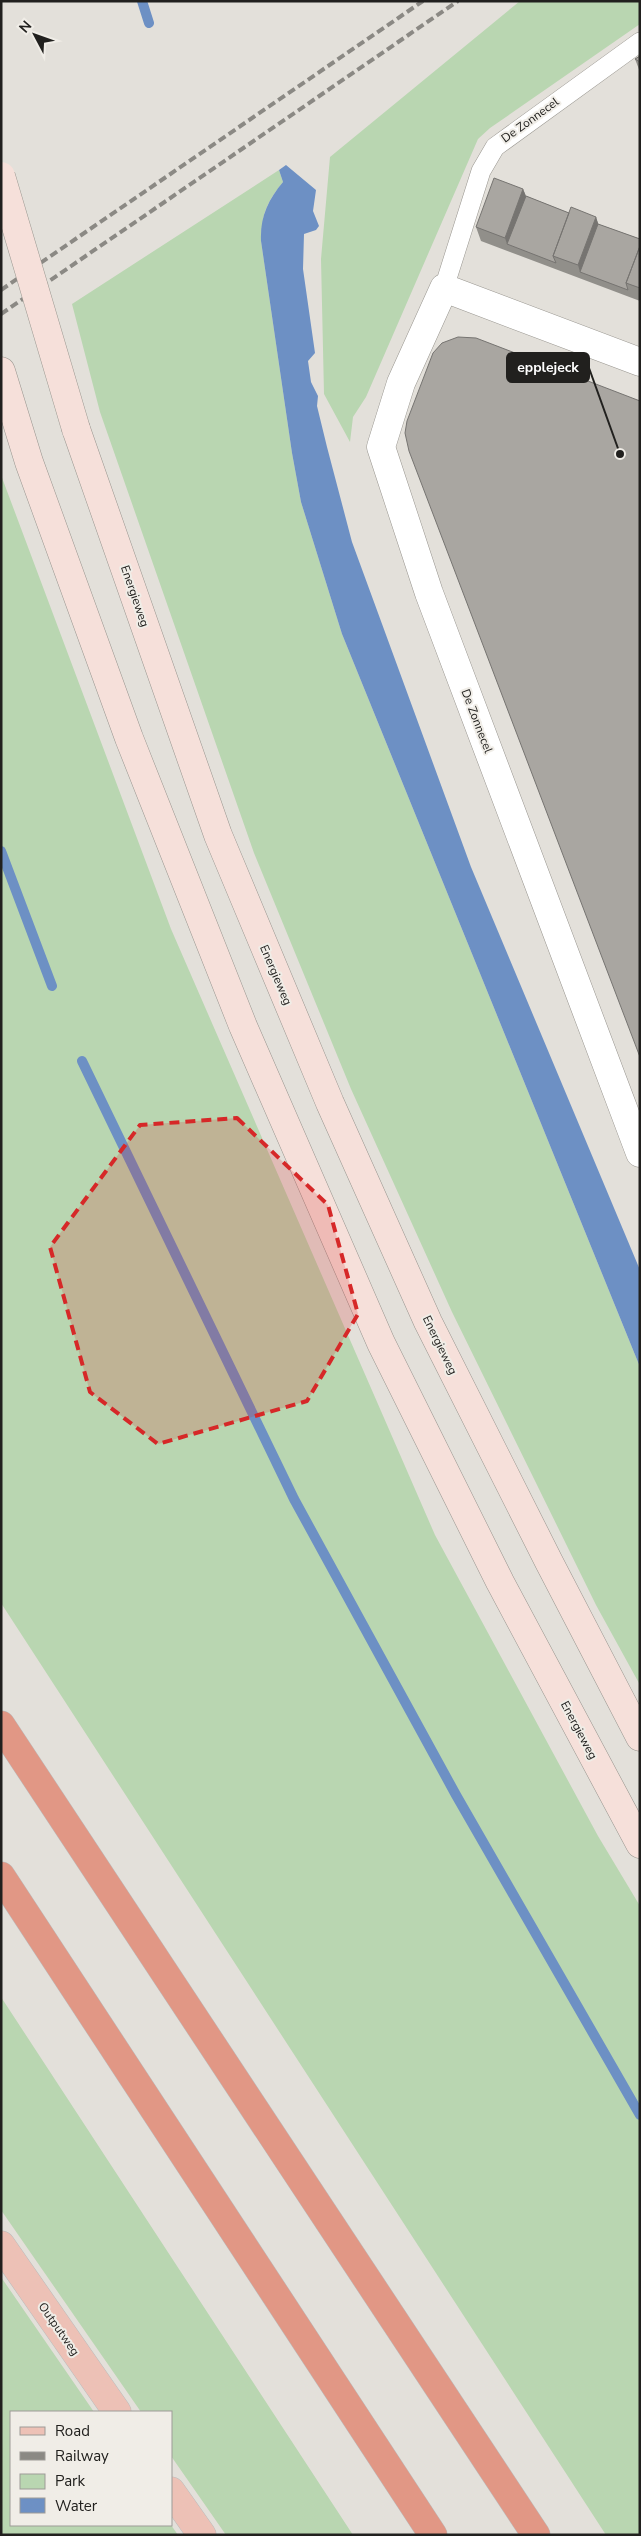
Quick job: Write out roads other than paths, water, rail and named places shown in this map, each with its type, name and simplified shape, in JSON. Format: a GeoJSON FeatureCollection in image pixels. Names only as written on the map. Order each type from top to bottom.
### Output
{"type":"FeatureCollection","features":[{"type":"Feature","properties":{"kind":"highway"},"geometry":{"type":"LineString","coordinates":[[1,1725],[536,2535]]}},
{"type":"Feature","properties":{"kind":"highway"},"geometry":{"type":"LineString","coordinates":[[1,1876],[433,2535]]}},
{"type":"Feature","properties":{"kind":"main road","name":"Energieweg"},"geometry":{"type":"LineString","coordinates":[[1,176],[76,429],[218,835],[330,1103],[428,1322],[548,1562],[640,1737]]}},
{"type":"Feature","properties":{"kind":"main road","name":"Energieweg"},"geometry":{"type":"LineString","coordinates":[[1,371],[29,462],[129,738],[243,1026],[381,1343],[500,1582],[640,1844]]}},
{"type":"Feature","properties":{"kind":"main road","name":"Outputweg"},"geometry":{"type":"LineString","coordinates":[[1,2245],[116,2411]]}},
{"type":"Feature","properties":{"kind":"main road"},"geometry":{"type":"LineString","coordinates":[[172,2492],[202,2535]]}},
{"type":"Feature","properties":{"kind":"street"},"geometry":{"type":"LineString","coordinates":[[444,288],[640,362]]}},
{"type":"Feature","properties":{"kind":"street","name":"De Zonnecel"},"geometry":{"type":"LineString","coordinates":[[444,288],[401,383],[381,447],[429,593],[640,1153]]}},
{"type":"Feature","properties":{"kind":"lane","name":"De Zonnecel"},"geometry":{"type":"LineString","coordinates":[[444,288],[481,171],[495,147],[640,42]]}},
{"type":"Feature","properties":{"kind":"water"},"geometry":{"type":"Polygon","coordinates":[[[286,165],[316,190],[313,211],[319,226],[316,230],[304,234],[303,269],[315,353],[308,361],[311,382],[318,396],[317,406],[352,542],[471,867],[640,1270],[640,1367],[342,634],[301,502],[261,241],[262,224],[266,209],[273,195],[283,182],[279,170],[286,165]]]}},
{"type":"Feature","properties":{"kind":"waterway"},"geometry":{"type":"LineString","coordinates":[[142,1],[149,23]]}},
{"type":"Feature","properties":{"kind":"waterway"},"geometry":{"type":"LineString","coordinates":[[1,851],[52,986]]}},
{"type":"Feature","properties":{"kind":"waterway"},"geometry":{"type":"LineString","coordinates":[[82,1061],[294,1499],[456,1795],[640,2115]]}},
{"type":"Feature","properties":{"kind":"railway"},"geometry":{"type":"LineString","coordinates":[[1,290],[423,1]]}},
{"type":"Feature","properties":{"kind":"railway"},"geometry":{"type":"LineString","coordinates":[[1,314],[458,1]]}},
{"type":"Feature","properties":{"kind":"place","name":"epplejeck"},"geometry":{"type":"Point","coordinates":[620,454]}}]}
